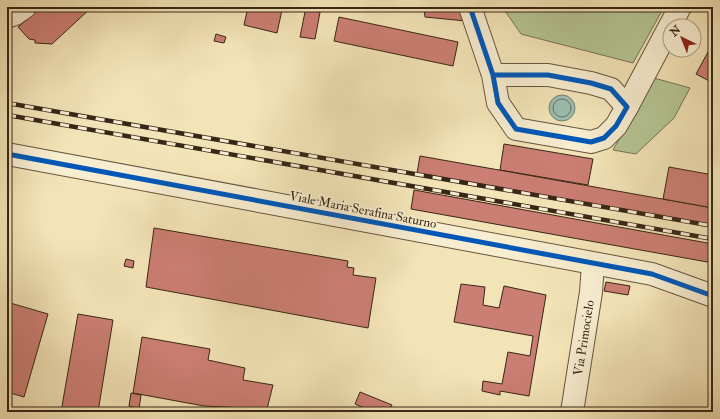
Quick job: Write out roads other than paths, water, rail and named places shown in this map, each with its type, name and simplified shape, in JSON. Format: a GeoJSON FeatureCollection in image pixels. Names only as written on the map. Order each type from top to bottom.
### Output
{"type":"FeatureCollection","features":[{"type":"Feature","properties":{"kind":"street"},"geometry":{"type":"LineString","coordinates":[[7,17],[15,14],[25,7]]}},
{"type":"Feature","properties":{"kind":"street"},"geometry":{"type":"LineString","coordinates":[[470,7],[493,75],[498,103],[516,129],[591,142],[604,138],[616,126],[662,41]]}},
{"type":"Feature","properties":{"kind":"street"},"geometry":{"type":"LineString","coordinates":[[674,18],[680,7]]}},
{"type":"Feature","properties":{"kind":"street"},"geometry":{"type":"LineString","coordinates":[[493,75],[548,75],[591,83],[611,89],[627,107]]}},
{"type":"Feature","properties":{"kind":"street","name":"Viale Maria Serafina Saturno"},"geometry":{"type":"LineString","coordinates":[[7,154],[652,274],[713,296]]}},
{"type":"Feature","properties":{"kind":"street","name":"Via Primocielo"},"geometry":{"type":"LineString","coordinates":[[572,412],[591,292],[593,264]]}},
{"type":"Feature","properties":{"kind":"water"},"geometry":{"type":"Polygon","coordinates":[[[562,95],[571,99],[575,108],[571,117],[562,121],[553,117],[549,108],[553,99],[562,95]]]}},
{"type":"Feature","properties":{"kind":"railway"},"geometry":{"type":"LineString","coordinates":[[7,103],[713,226]]}},
{"type":"Feature","properties":{"kind":"railway"},"geometry":{"type":"LineString","coordinates":[[7,115],[713,239]]}}]}
